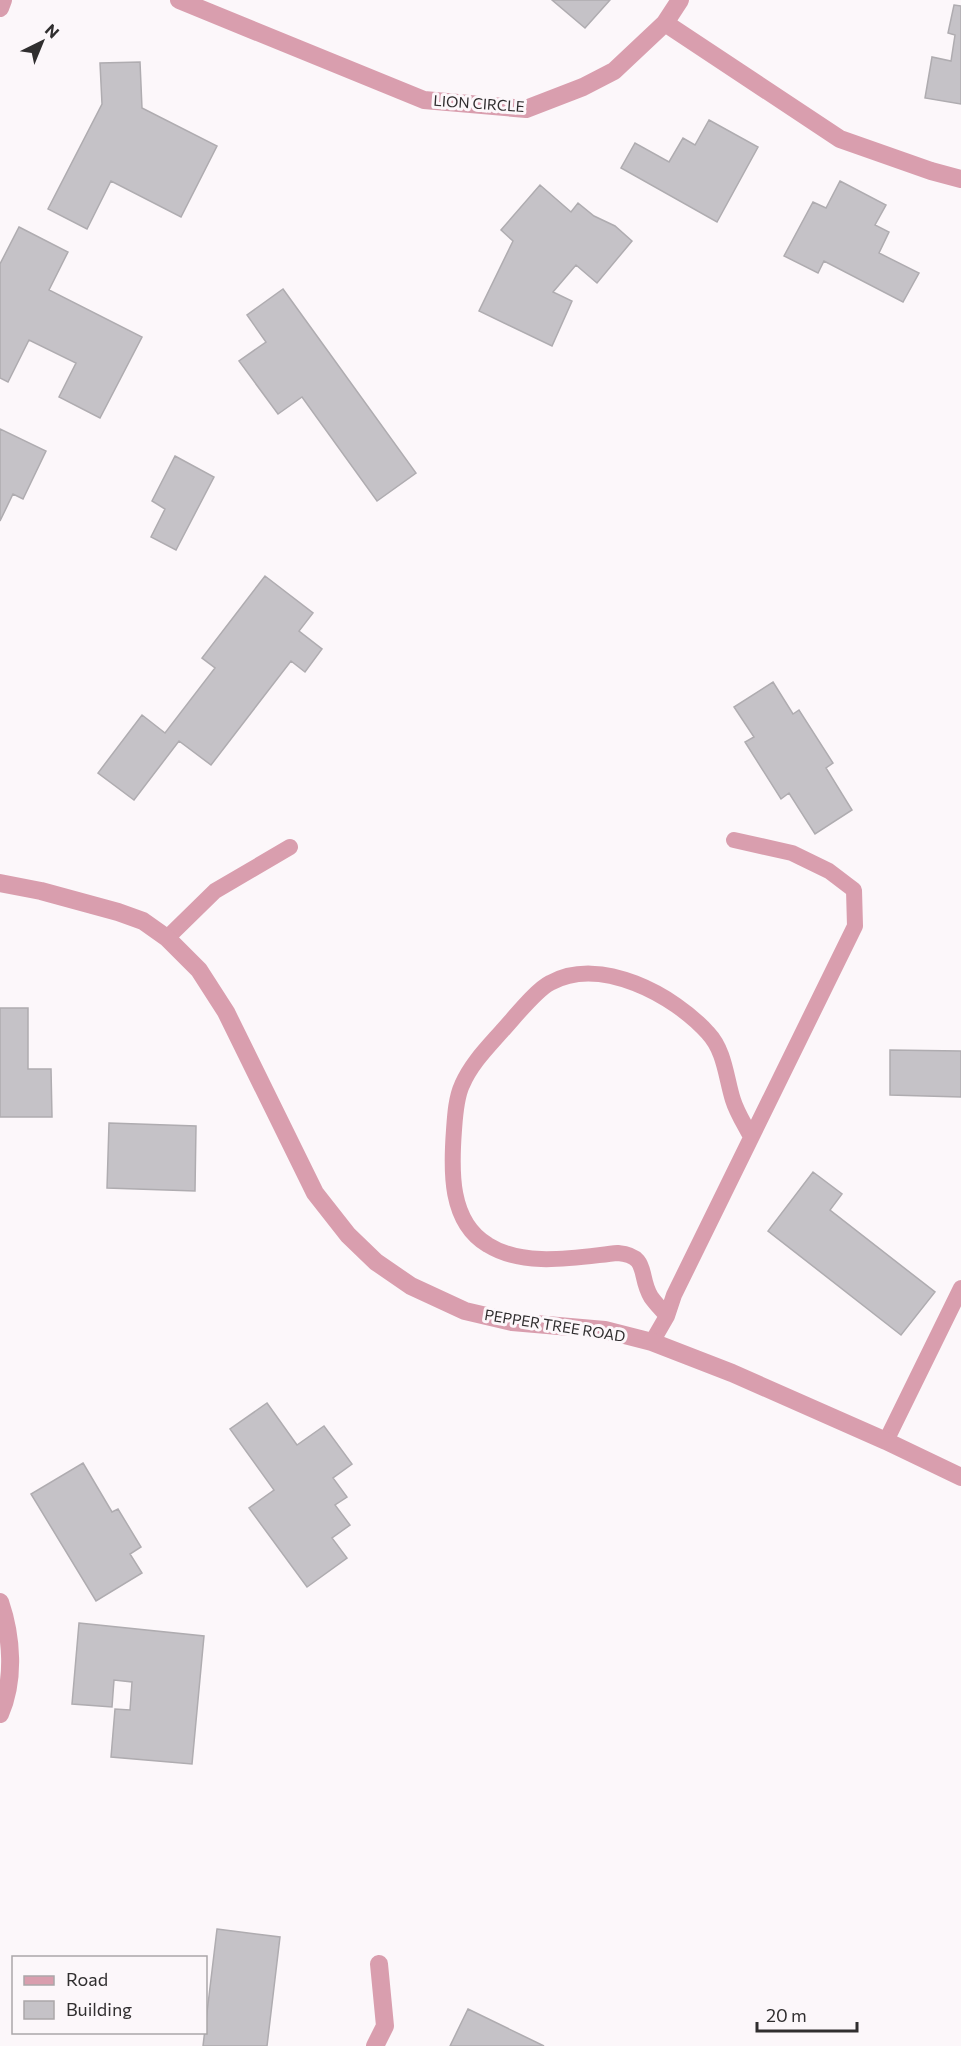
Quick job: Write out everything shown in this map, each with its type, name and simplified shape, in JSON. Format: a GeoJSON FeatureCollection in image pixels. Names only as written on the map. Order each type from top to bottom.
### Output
{"type":"FeatureCollection","features":[{"type":"Feature","properties":{"kind":"street"},"geometry":{"type":"LineString","coordinates":[[0,8],[3,0]]}},
{"type":"Feature","properties":{"kind":"street","name":"LION CIRCLE"},"geometry":{"type":"LineString","coordinates":[[179,0],[424,100],[526,109],[583,87],[614,71],[665,23],[680,0]]}},
{"type":"Feature","properties":{"kind":"street"},"geometry":{"type":"LineString","coordinates":[[665,23],[840,139],[931,171],[961,179]]}},
{"type":"Feature","properties":{"kind":"street","name":"PEPPER TREE ROAD"},"geometry":{"type":"LineString","coordinates":[[0,883],[41,891],[143,921],[166,938],[199,970],[226,1012],[315,1193],[348,1235],[376,1262],[411,1286],[465,1311],[512,1322],[605,1330],[652,1342],[732,1372],[961,1477]]}},
{"type":"Feature","properties":{"kind":"street"},"geometry":{"type":"LineString","coordinates":[[0,1602],[11,1671],[5,1702],[0,1714]]}},
{"type":"Feature","properties":{"kind":"street"},"geometry":{"type":"LineString","coordinates":[[375,2046],[385,2026],[379,1964]]}},
{"type":"Feature","properties":{"kind":"lane"},"geometry":{"type":"LineString","coordinates":[[652,1342],[667,1316],[674,1295],[855,926],[854,890],[830,871],[792,853],[734,840]]}},
{"type":"Feature","properties":{"kind":"lane"},"geometry":{"type":"LineString","coordinates":[[166,938],[215,891],[290,847]]}},
{"type":"Feature","properties":{"kind":"lane"},"geometry":{"type":"LineString","coordinates":[[667,1316],[652,1298],[645,1284],[640,1262],[631,1254],[532,1258],[502,1252],[476,1236],[460,1213],[452,1171],[455,1118],[461,1088],[472,1066],[549,983],[574,974],[593,972],[630,982],[664,996],[693,1018],[710,1035],[723,1060],[734,1102],[751,1137]]}},
{"type":"Feature","properties":{"kind":"lane"},"geometry":{"type":"LineString","coordinates":[[886,1441],[961,1288]]}},
{"type":"Feature","properties":{"kind":"building"},"geometry":{"type":"Polygon","coordinates":[[[552,0],[610,0],[585,28],[552,0]]]}},
{"type":"Feature","properties":{"kind":"building"},"geometry":{"type":"Polygon","coordinates":[[[954,5],[961,6],[961,104],[925,98],[932,57],[951,61],[955,35],[948,33],[954,5]]]}},
{"type":"Feature","properties":{"kind":"building"},"geometry":{"type":"Polygon","coordinates":[[[140,62],[142,108],[217,146],[181,217],[111,181],[87,229],[48,209],[102,104],[100,63],[140,62]]]}},
{"type":"Feature","properties":{"kind":"building"},"geometry":{"type":"Polygon","coordinates":[[[709,120],[758,147],[717,222],[621,168],[635,143],[669,162],[683,138],[695,145],[709,120]]]}},
{"type":"Feature","properties":{"kind":"building"},"geometry":{"type":"Polygon","coordinates":[[[840,181],[886,205],[875,225],[889,232],[879,253],[919,273],[903,302],[824,261],[818,273],[784,256],[813,202],[826,208],[840,181]]]}},
{"type":"Feature","properties":{"kind":"building"},"geometry":{"type":"Polygon","coordinates":[[[540,185],[571,212],[578,203],[594,216],[615,226],[632,241],[597,283],[576,265],[553,292],[572,301],[552,346],[479,311],[513,241],[501,230],[540,185]]]}},
{"type":"Feature","properties":{"kind":"building"},"geometry":{"type":"Polygon","coordinates":[[[19,227],[68,252],[49,290],[142,337],[100,418],[59,397],[76,363],[29,340],[8,382],[0,378],[0,264],[19,227]]]}},
{"type":"Feature","properties":{"kind":"building"},"geometry":{"type":"Polygon","coordinates":[[[283,289],[416,473],[377,501],[302,397],[278,414],[239,361],[266,342],[247,315],[283,289]]]}},
{"type":"Feature","properties":{"kind":"building"},"geometry":{"type":"Polygon","coordinates":[[[0,429],[46,451],[23,499],[13,494],[0,521],[0,429]]]}},
{"type":"Feature","properties":{"kind":"building"},"geometry":{"type":"Polygon","coordinates":[[[175,456],[214,477],[176,550],[151,537],[165,509],[152,501],[175,456]]]}},
{"type":"Feature","properties":{"kind":"building"},"geometry":{"type":"Polygon","coordinates":[[[265,576],[313,613],[299,631],[322,649],[305,672],[291,661],[211,765],[179,741],[134,800],[98,773],[142,715],[165,733],[215,668],[202,658],[265,576]]]}},
{"type":"Feature","properties":{"kind":"building"},"geometry":{"type":"Polygon","coordinates":[[[773,682],[793,714],[799,710],[833,763],[826,768],[852,810],[815,834],[789,793],[781,799],[745,742],[754,737],[734,707],[773,682]]]}},
{"type":"Feature","properties":{"kind":"building"},"geometry":{"type":"Polygon","coordinates":[[[0,1008],[28,1008],[28,1069],[51,1069],[52,1117],[0,1117],[0,1008]]]}},
{"type":"Feature","properties":{"kind":"building"},"geometry":{"type":"Polygon","coordinates":[[[890,1050],[961,1051],[961,1097],[890,1095],[890,1050]]]}},
{"type":"Feature","properties":{"kind":"building"},"geometry":{"type":"Polygon","coordinates":[[[109,1123],[196,1126],[195,1191],[107,1188],[109,1123]]]}},
{"type":"Feature","properties":{"kind":"building"},"geometry":{"type":"Polygon","coordinates":[[[813,1172],[842,1194],[830,1210],[935,1292],[901,1335],[768,1231],[813,1172]]]}},
{"type":"Feature","properties":{"kind":"building"},"geometry":{"type":"Polygon","coordinates":[[[267,1403],[297,1445],[324,1426],[352,1464],[333,1478],[347,1497],[335,1505],[350,1525],[332,1538],[347,1558],[307,1587],[249,1508],[274,1490],[230,1429],[267,1403]]]}},
{"type":"Feature","properties":{"kind":"building"},"geometry":{"type":"Polygon","coordinates":[[[83,1463],[112,1512],[118,1509],[141,1547],[130,1554],[142,1573],[96,1601],[31,1494],[83,1463]]]}},
{"type":"Feature","properties":{"kind":"building"},"geometry":{"type":"Polygon","coordinates":[[[79,1623],[204,1636],[192,1764],[111,1757],[115,1709],[130,1710],[132,1682],[114,1680],[112,1707],[72,1704],[79,1623]]]}},
{"type":"Feature","properties":{"kind":"building"},"geometry":{"type":"Polygon","coordinates":[[[217,1929],[280,1937],[267,2046],[203,2046],[204,2034],[207,2034],[207,2013],[217,1929]]]}},
{"type":"Feature","properties":{"kind":"building"},"geometry":{"type":"Polygon","coordinates":[[[468,2009],[544,2046],[450,2046],[468,2009]]]}}]}
